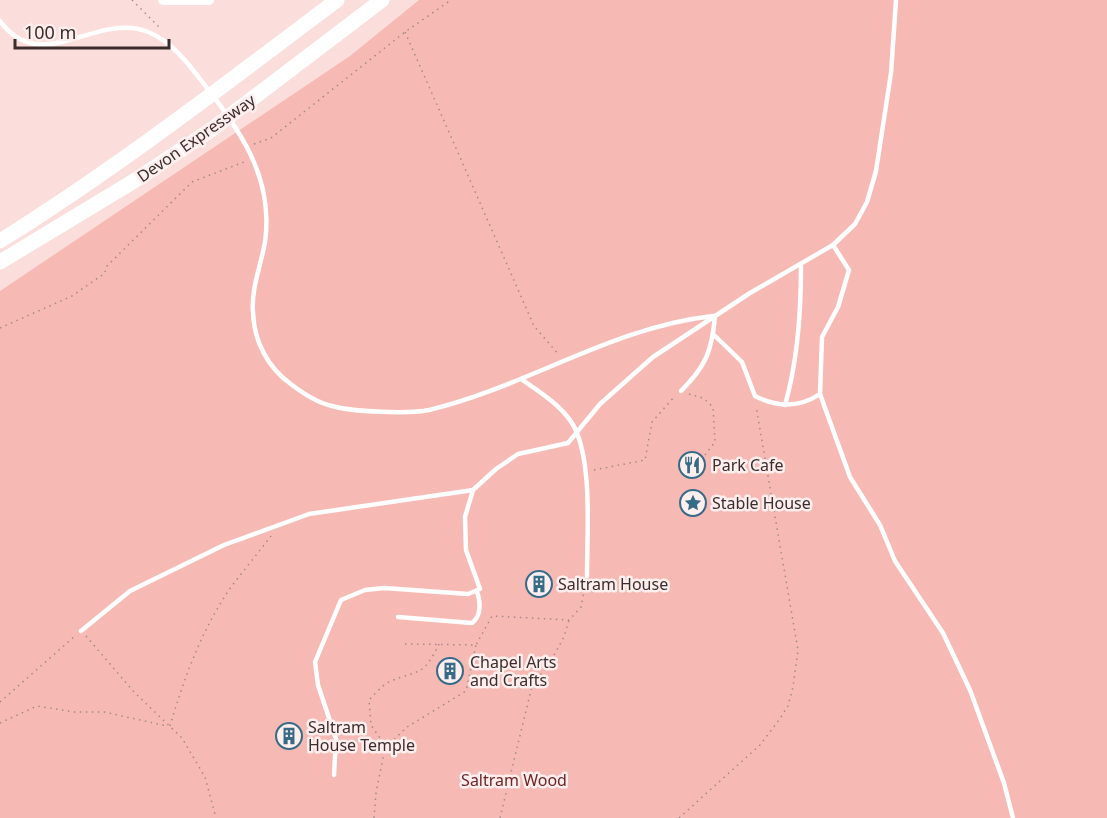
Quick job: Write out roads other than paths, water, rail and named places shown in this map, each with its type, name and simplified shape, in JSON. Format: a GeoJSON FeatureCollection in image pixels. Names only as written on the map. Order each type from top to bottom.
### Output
{"type":"FeatureCollection","features":[{"type":"Feature","properties":{"kind":"highway","name":"Devon Expressway"},"geometry":{"type":"LineString","coordinates":[[0,241],[102,173],[337,0]]}},
{"type":"Feature","properties":{"kind":"highway","name":"Devon Expressway"},"geometry":{"type":"LineString","coordinates":[[0,262],[134,181],[211,130],[382,0]]}},
{"type":"Feature","properties":{"kind":"highway"},"geometry":{"type":"LineString","coordinates":[[0,229],[102,173]]}},
{"type":"Feature","properties":{"kind":"street"},"geometry":{"type":"LineString","coordinates":[[163,0],[209,0]]}},
{"type":"Feature","properties":{"kind":"lane"},"geometry":{"type":"LineString","coordinates":[[398,616],[471,623],[478,616],[480,605],[477,592],[480,589],[466,550],[465,517],[473,490],[496,469],[518,454],[568,443],[600,404],[653,357],[750,293],[801,266],[833,245],[855,224],[867,201],[876,171],[891,73],[896,0]]}},
{"type":"Feature","properties":{"kind":"lane"},"geometry":{"type":"LineString","coordinates":[[0,21],[27,42],[49,45],[113,28],[134,28],[153,34],[176,51],[192,69],[254,159],[268,211],[252,311],[256,339],[266,360],[280,377],[303,394],[332,406],[374,411],[426,411],[521,379],[632,334],[676,320],[715,316]]}},
{"type":"Feature","properties":{"kind":"lane"},"geometry":{"type":"LineString","coordinates":[[833,245],[849,270],[838,306],[822,337],[820,394],[850,477],[880,525],[895,561],[943,633],[966,681],[1004,783],[1013,818]]}},
{"type":"Feature","properties":{"kind":"lane"},"geometry":{"type":"LineString","coordinates":[[785,405],[793,377],[798,337],[801,266]]}},
{"type":"Feature","properties":{"kind":"lane"},"geometry":{"type":"LineString","coordinates":[[681,391],[706,362],[714,335],[715,316]]}},
{"type":"Feature","properties":{"kind":"lane"},"geometry":{"type":"LineString","coordinates":[[714,335],[742,362],[755,396],[771,405],[806,404],[820,394]]}},
{"type":"Feature","properties":{"kind":"lane"},"geometry":{"type":"LineString","coordinates":[[521,379],[558,406],[577,432],[588,504],[587,576]]}},
{"type":"Feature","properties":{"kind":"lane"},"geometry":{"type":"LineString","coordinates":[[81,631],[130,591],[224,545],[309,514],[473,490]]}},
{"type":"Feature","properties":{"kind":"lane"},"geometry":{"type":"LineString","coordinates":[[333,775],[336,740],[318,685],[315,662],[341,600],[364,590],[384,588],[477,592]]}},
{"type":"Feature","properties":{"kind":"place","name":"Park Cafe"},"geometry":{"type":"Point","coordinates":[692,465]}},
{"type":"Feature","properties":{"kind":"place","name":"Stable House"},"geometry":{"type":"Point","coordinates":[693,503]}},
{"type":"Feature","properties":{"kind":"place","name":"Saltram House"},"geometry":{"type":"Point","coordinates":[539,584]}},
{"type":"Feature","properties":{"kind":"place","name":"Chapel Arts and Crafts"},"geometry":{"type":"Point","coordinates":[450,671]}},
{"type":"Feature","properties":{"kind":"place","name":"Saltram House Temple"},"geometry":{"type":"Point","coordinates":[289,736]}},
{"type":"Feature","properties":{"kind":"park label","name":"Saltram Wood"},"geometry":{"type":"Point","coordinates":[514,780]}}]}
